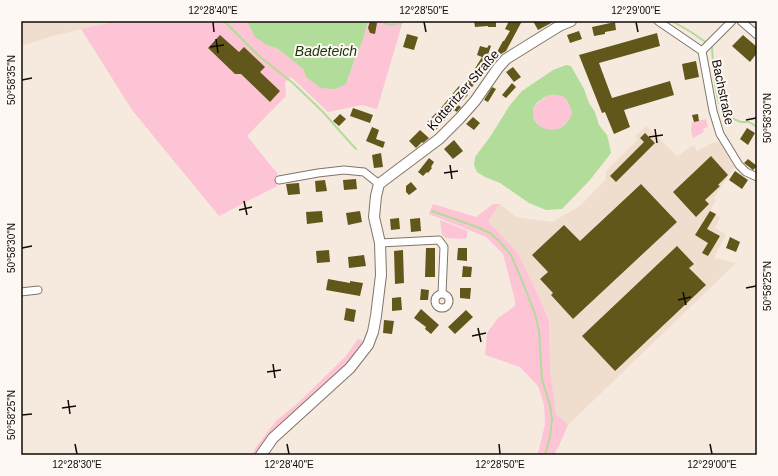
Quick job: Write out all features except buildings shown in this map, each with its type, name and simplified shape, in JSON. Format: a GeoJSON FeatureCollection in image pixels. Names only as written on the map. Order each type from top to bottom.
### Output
{"type":"FeatureCollection","features":[{"type":"Feature","properties":{"kind":"street","name":"Kotteritzer Straße"},"geometry":{"type":"LineString","coordinates":[[379,184],[439,139],[475,101],[506,59],[549,32],[571,21]]}},
{"type":"Feature","properties":{"kind":"street","name":"Bachstraße"},"geometry":{"type":"LineString","coordinates":[[658,21],[707,47],[713,111],[720,134],[739,165],[746,172],[757,177]]}},
{"type":"Feature","properties":{"kind":"street"},"geometry":{"type":"LineString","coordinates":[[707,47],[732,21]]}},
{"type":"Feature","properties":{"kind":"street"},"geometry":{"type":"LineString","coordinates":[[741,21],[757,35]]}},
{"type":"Feature","properties":{"kind":"street"},"geometry":{"type":"LineString","coordinates":[[261,455],[273,438],[350,368],[368,345],[373,332],[376,316],[381,275],[380,243],[374,217],[379,184],[364,172],[344,170],[279,180]]}},
{"type":"Feature","properties":{"kind":"street"},"geometry":{"type":"LineString","coordinates":[[380,243],[439,240],[444,247],[442,294]]}},
{"type":"Feature","properties":{"kind":"street"},"geometry":{"type":"LineString","coordinates":[[21,292],[38,290]]}},
{"type":"Feature","properties":{"kind":"shaded area"},"geometry":{"type":"Polygon","coordinates":[[[21,21],[119,21],[56,35],[21,46],[21,21]]]}},
{"type":"Feature","properties":{"kind":"shaded area"},"geometry":{"type":"Polygon","coordinates":[[[119,21],[247,21],[267,45],[278,49],[303,69],[306,77],[346,84],[362,43],[368,21],[403,21],[377,109],[362,105],[328,112],[291,77],[285,82],[286,96],[247,136],[277,173],[277,186],[219,216],[132,110],[81,29],[119,21]]]}},
{"type":"Feature","properties":{"kind":"shaded area"},"geometry":{"type":"Polygon","coordinates":[[[549,95],[559,95],[565,98],[572,113],[565,124],[556,130],[548,130],[540,126],[537,124],[533,116],[534,107],[549,95]]]}},
{"type":"Feature","properties":{"kind":"shaded area"},"geometry":{"type":"Polygon","coordinates":[[[706,119],[708,127],[703,129],[704,132],[693,138],[691,130],[692,122],[706,119]]]}},
{"type":"Feature","properties":{"kind":"shaded area"},"geometry":{"type":"Polygon","coordinates":[[[647,126],[677,156],[694,145],[697,151],[712,143],[720,143],[734,167],[714,198],[716,200],[710,211],[720,217],[715,228],[726,234],[714,258],[736,263],[568,425],[556,414],[550,370],[549,322],[542,303],[518,253],[488,221],[500,204],[516,217],[552,222],[580,206],[606,179],[606,171],[637,140],[636,135],[647,126]]]}},
{"type":"Feature","properties":{"kind":"shaded area"},"geometry":{"type":"Polygon","coordinates":[[[433,204],[476,217],[493,204],[500,204],[488,221],[518,253],[542,303],[549,322],[550,370],[556,414],[568,425],[554,455],[536,455],[539,450],[545,424],[544,405],[538,386],[520,367],[485,355],[487,333],[498,318],[515,306],[515,300],[503,254],[486,237],[429,214],[433,204]]]}},
{"type":"Feature","properties":{"kind":"shaded area"},"geometry":{"type":"Polygon","coordinates":[[[440,220],[468,231],[466,239],[446,238],[442,235],[440,220]]]}},
{"type":"Feature","properties":{"kind":"shaded area"},"geometry":{"type":"Polygon","coordinates":[[[358,339],[366,342],[350,363],[257,455],[252,455],[256,447],[276,421],[299,402],[345,357],[358,339]]]}},
{"type":"Feature","properties":{"kind":"water","name":"Badeteich"},"geometry":{"type":"Polygon","coordinates":[[[247,21],[368,21],[362,43],[346,84],[336,89],[321,88],[306,77],[303,69],[278,49],[267,45],[255,37],[247,21]]]}},
{"type":"Feature","properties":{"kind":"water"},"geometry":{"type":"Polygon","coordinates":[[[566,65],[571,66],[595,112],[599,125],[607,135],[611,153],[590,180],[562,209],[546,210],[529,203],[500,183],[477,172],[474,165],[475,157],[490,137],[510,105],[522,91],[553,70],[566,65]],[[549,95],[535,105],[533,109],[533,117],[541,127],[554,130],[562,126],[572,113],[565,98],[559,95],[549,95]]]}},
{"type":"Feature","properties":{"kind":"waterway"},"geometry":{"type":"LineString","coordinates":[[224,21],[259,56],[293,83],[323,112],[356,149]]}},
{"type":"Feature","properties":{"kind":"waterway"},"geometry":{"type":"LineString","coordinates":[[383,21],[384,23],[391,25],[396,24]]}},
{"type":"Feature","properties":{"kind":"waterway"},"geometry":{"type":"LineString","coordinates":[[672,21],[707,43]]}},
{"type":"Feature","properties":{"kind":"waterway"},"geometry":{"type":"LineString","coordinates":[[710,45],[712,47],[714,78],[718,100],[724,113],[731,118],[741,122],[749,122],[757,127]]}},
{"type":"Feature","properties":{"kind":"waterway"},"geometry":{"type":"LineString","coordinates":[[432,211],[490,233],[511,255],[535,314],[539,331],[542,380],[550,405],[552,420],[550,437],[545,455]]}}]}
